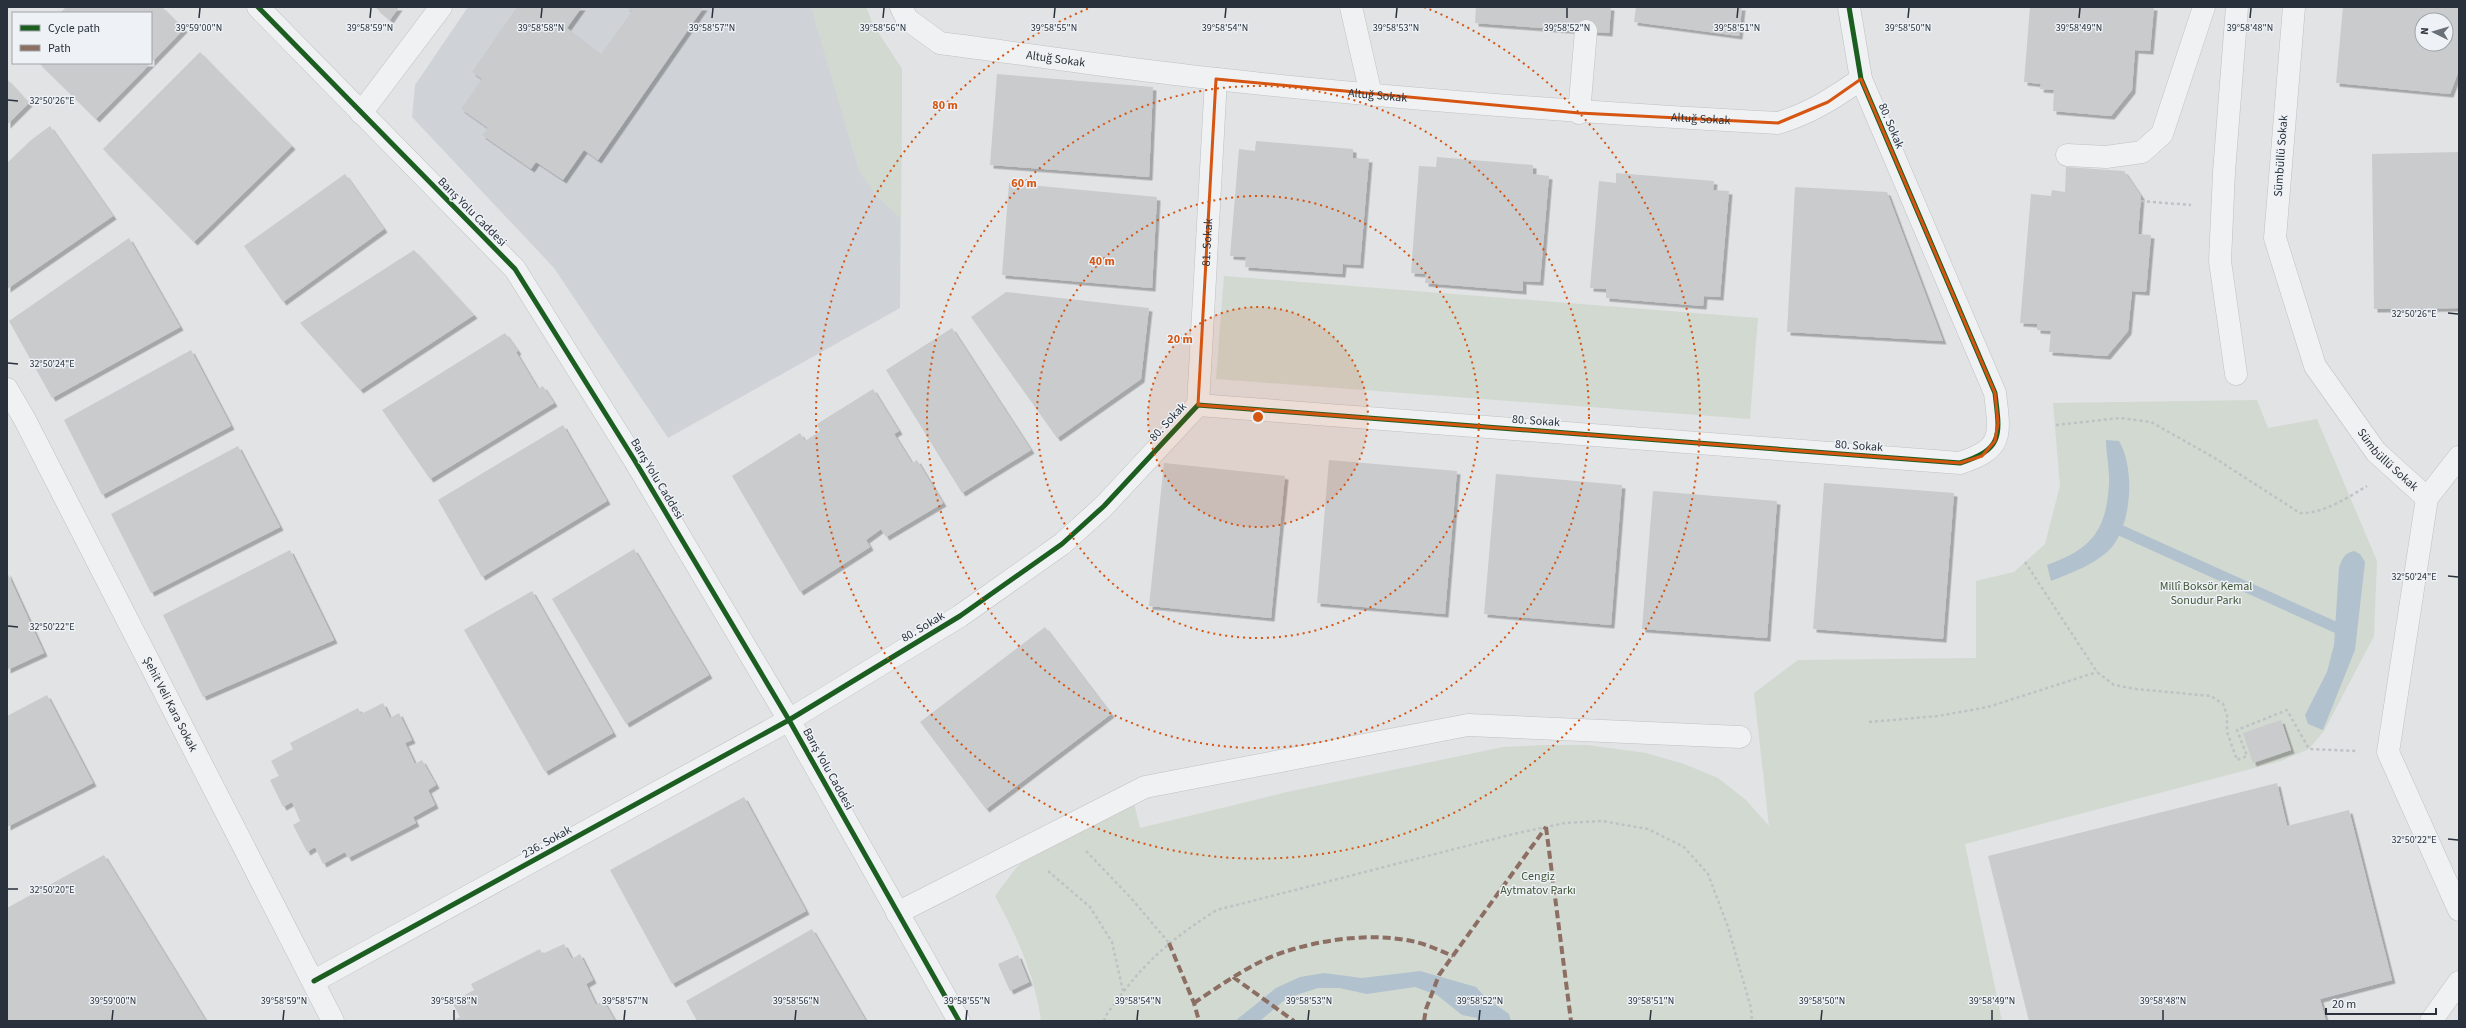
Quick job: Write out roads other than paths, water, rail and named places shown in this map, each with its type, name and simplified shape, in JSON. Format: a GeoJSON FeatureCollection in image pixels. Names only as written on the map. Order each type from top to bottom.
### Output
{"type":"FeatureCollection","features":[{"type":"Feature","properties":{"kind":"street","name":"Barış Yolu Caddesi"},"geometry":{"type":"LineString","coordinates":[[258,7],[360,113],[515,269],[635,461],[789,720],[959,1021]]}},
{"type":"Feature","properties":{"kind":"street"},"geometry":{"type":"LineString","coordinates":[[360,113],[441,7]]}},
{"type":"Feature","properties":{"kind":"street","name":"Altuğ Sokak"},"geometry":{"type":"LineString","coordinates":[[901,7],[907,19],[940,43],[1216,79],[1371,95],[1579,113],[1778,123],[1802,116],[1828,102],[1861,80]]}},
{"type":"Feature","properties":{"kind":"street"},"geometry":{"type":"LineString","coordinates":[[1351,7],[1371,95]]}},
{"type":"Feature","properties":{"kind":"street","name":"80. Sokak"},"geometry":{"type":"LineString","coordinates":[[789,720],[960,616],[1062,544],[1104,506],[1198,405],[1960,463],[1982,456],[1995,441],[1998,423],[1995,393],[1861,80],[1849,7]]}},
{"type":"Feature","properties":{"kind":"street"},"geometry":{"type":"LineString","coordinates":[[2067,155],[2106,157],[2142,152],[2162,134],[2204,7]]}},
{"type":"Feature","properties":{"kind":"street"},"geometry":{"type":"LineString","coordinates":[[2236,374],[2220,261],[2224,172],[2237,7]]}},
{"type":"Feature","properties":{"kind":"street","name":"Sümbüllü Sokak"},"geometry":{"type":"LineString","coordinates":[[2294,7],[2275,238],[2315,366],[2376,452],[2427,498],[2388,752],[2459,910]]}},
{"type":"Feature","properties":{"kind":"street"},"geometry":{"type":"LineString","coordinates":[[1579,113],[1586,31]]}},
{"type":"Feature","properties":{"kind":"street","name":"81. Sokak"},"geometry":{"type":"LineString","coordinates":[[1198,405],[1216,79]]}},
{"type":"Feature","properties":{"kind":"street","name":"Şehit Veli Kara Sokak"},"geometry":{"type":"LineString","coordinates":[[7,389],[24,418],[314,981],[333,1021]]}},
{"type":"Feature","properties":{"kind":"street"},"geometry":{"type":"LineString","coordinates":[[2427,498],[2459,457]]}},
{"type":"Feature","properties":{"kind":"street","name":"236. Sokak"},"geometry":{"type":"LineString","coordinates":[[314,981],[789,720]]}},
{"type":"Feature","properties":{"kind":"street"},"geometry":{"type":"LineString","coordinates":[[897,913],[1145,787],[1468,725],[1740,737]]}},
{"type":"Feature","properties":{"kind":"street"},"geometry":{"type":"LineString","coordinates":[[2431,1021],[2459,982]]}},
{"type":"Feature","properties":{"kind":"water"},"geometry":{"type":"Polygon","coordinates":[[[2106,440],[2119,441],[2124,452],[2127,465],[2129,495],[2124,524],[2119,536],[2106,553],[2091,563],[2051,581],[2047,565],[2062,559],[2085,545],[2100,527],[2107,501],[2109,484],[2106,440]]]}},
{"type":"Feature","properties":{"kind":"water"},"geometry":{"type":"Polygon","coordinates":[[[2354,551],[2360,554],[2365,562],[2355,650],[2323,730],[2308,724],[2305,715],[2327,672],[2334,645],[2339,568],[2344,557],[2348,553],[2354,551]]]}},
{"type":"Feature","properties":{"kind":"water"},"geometry":{"type":"Polygon","coordinates":[[[1420,971],[1476,987],[1484,996],[1509,1014],[1511,1021],[1478,1021],[1477,1018],[1462,1015],[1437,995],[1415,987],[1367,994],[1339,988],[1318,988],[1287,998],[1260,1021],[1235,1021],[1276,988],[1300,977],[1324,973],[1362,978],[1420,971]]]}},
{"type":"Feature","properties":{"kind":"waterway"},"geometry":{"type":"LineString","coordinates":[[2122,531],[2335,627]]}},
{"type":"Feature","properties":{"kind":"park label","name":"Millî Boksör Kemal Sonudur Parkı"},"geometry":{"type":"Point","coordinates":[2206,593]}},
{"type":"Feature","properties":{"kind":"park label","name":"Cengiz Aytmatov Parkı"},"geometry":{"type":"Point","coordinates":[1538,883]}}]}
